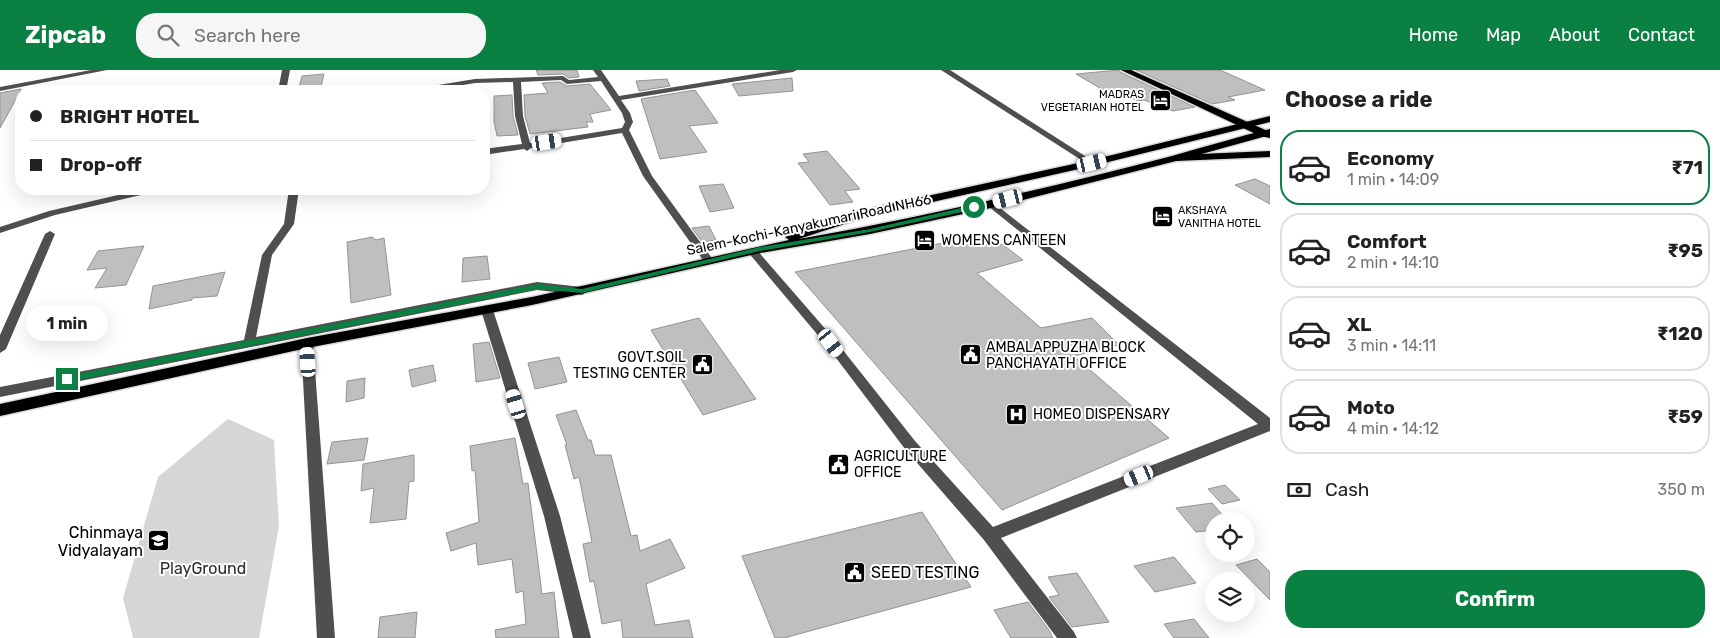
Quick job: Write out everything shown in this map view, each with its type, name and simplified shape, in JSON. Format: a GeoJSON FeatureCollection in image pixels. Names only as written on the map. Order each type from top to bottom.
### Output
{"type":"FeatureCollection","features":[{"type":"Feature","properties":{"kind":"highway"},"geometry":{"type":"LineString","coordinates":[[756,250],[815,228],[863,214],[1092,163],[1270,118]]}},
{"type":"Feature","properties":{"kind":"highway","name":"Salem-Kochi-Kanyakumari Road NH66"},"geometry":{"type":"LineString","coordinates":[[0,410],[307,342],[582,291],[756,250],[870,230],[991,204],[1268,133]]}},
{"type":"Feature","properties":{"kind":"main road"},"geometry":{"type":"LineString","coordinates":[[1124,70],[1245,125],[1268,133]]}},
{"type":"Feature","properties":{"kind":"main road"},"geometry":{"type":"LineString","coordinates":[[1176,158],[1270,154]]}},
{"type":"Feature","properties":{"kind":"street"},"geometry":{"type":"LineString","coordinates":[[22,85],[103,70]]}},
{"type":"Feature","properties":{"kind":"street"},"geometry":{"type":"LineString","coordinates":[[283,85],[286,70]]}},
{"type":"Feature","properties":{"kind":"street"},"geometry":{"type":"LineString","coordinates":[[598,70],[626,113],[629,122],[625,130]]}},
{"type":"Feature","properties":{"kind":"street"},"geometry":{"type":"LineString","coordinates":[[616,99],[723,78],[793,70]]}},
{"type":"Feature","properties":{"kind":"street"},"geometry":{"type":"LineString","coordinates":[[945,70],[1092,163]]}},
{"type":"Feature","properties":{"kind":"street"},"geometry":{"type":"LineString","coordinates":[[451,85],[475,81],[517,79],[563,78],[567,82],[603,78]]}},
{"type":"Feature","properties":{"kind":"street"},"geometry":{"type":"LineString","coordinates":[[517,79],[519,116],[527,148]]}},
{"type":"Feature","properties":{"kind":"street"},"geometry":{"type":"LineString","coordinates":[[0,89],[15,86]]}},
{"type":"Feature","properties":{"kind":"street"},"geometry":{"type":"LineString","coordinates":[[490,151],[527,148],[547,142],[625,130]]}},
{"type":"Feature","properties":{"kind":"street"},"geometry":{"type":"LineString","coordinates":[[625,130],[648,176],[709,261]]}},
{"type":"Feature","properties":{"kind":"street"},"geometry":{"type":"LineString","coordinates":[[0,230],[52,212],[128,195]]}},
{"type":"Feature","properties":{"kind":"street"},"geometry":{"type":"LineString","coordinates":[[249,344],[267,255],[289,224],[293,195]]}},
{"type":"Feature","properties":{"kind":"street"},"geometry":{"type":"LineString","coordinates":[[991,204],[1270,426]]}},
{"type":"Feature","properties":{"kind":"street"},"geometry":{"type":"LineString","coordinates":[[0,349],[50,234]]}},
{"type":"Feature","properties":{"kind":"street"},"geometry":{"type":"LineString","coordinates":[[756,250],[910,444],[990,535],[1068,638]]}},
{"type":"Feature","properties":{"kind":"street"},"geometry":{"type":"LineString","coordinates":[[0,392],[538,286],[582,291]]}},
{"type":"Feature","properties":{"kind":"street"},"geometry":{"type":"LineString","coordinates":[[487,310],[552,516],[582,638]]}},
{"type":"Feature","properties":{"kind":"street"},"geometry":{"type":"LineString","coordinates":[[307,342],[326,638]]}},
{"type":"Feature","properties":{"kind":"street"},"geometry":{"type":"LineString","coordinates":[[990,535],[1270,426]]}},
{"type":"Feature","properties":{"kind":"green space","name":"PlayGround"},"geometry":{"type":"Polygon","coordinates":[[[228,419],[274,440],[279,526],[259,638],[133,638],[123,598],[158,477],[228,419]]]}},
{"type":"Feature","properties":{"kind":"building"},"geometry":{"type":"Polygon","coordinates":[[[536,70],[577,70],[579,77],[569,78],[563,74],[538,75],[536,70]]]}},
{"type":"Feature","properties":{"kind":"building"},"geometry":{"type":"Polygon","coordinates":[[[1119,70],[1195,107],[1173,111],[1144,100],[1138,101],[1125,94],[1110,94],[1076,74],[1119,70]]]}},
{"type":"Feature","properties":{"kind":"building"},"geometry":{"type":"Polygon","coordinates":[[[1136,70],[1220,70],[1265,90],[1228,97],[1235,100],[1212,104],[1136,70]]]}},
{"type":"Feature","properties":{"kind":"building"},"geometry":{"type":"Polygon","coordinates":[[[324,74],[321,85],[300,85],[302,76],[324,74]]]}},
{"type":"Feature","properties":{"kind":"building"},"geometry":{"type":"Polygon","coordinates":[[[792,78],[793,91],[739,96],[732,84],[792,78]]]}},
{"type":"Feature","properties":{"kind":"building"},"geometry":{"type":"Polygon","coordinates":[[[667,79],[670,86],[639,91],[636,81],[667,79]]]}},
{"type":"Feature","properties":{"kind":"building"},"geometry":{"type":"Polygon","coordinates":[[[560,82],[567,86],[590,84],[611,110],[590,114],[593,122],[586,122],[588,127],[530,134],[525,116],[524,95],[548,93],[542,83],[560,82]]]}},
{"type":"Feature","properties":{"kind":"building"},"geometry":{"type":"Polygon","coordinates":[[[15,90],[15,101],[0,128],[0,93],[15,90]]]}},
{"type":"Feature","properties":{"kind":"building"},"geometry":{"type":"Polygon","coordinates":[[[695,90],[718,123],[689,126],[707,152],[660,159],[641,99],[695,90]]]}},
{"type":"Feature","properties":{"kind":"building"},"geometry":{"type":"Polygon","coordinates":[[[512,95],[513,116],[518,135],[497,136],[494,121],[494,96],[512,95]]]}},
{"type":"Feature","properties":{"kind":"building"},"geometry":{"type":"Polygon","coordinates":[[[827,151],[860,189],[845,191],[853,202],[830,205],[798,163],[809,162],[803,154],[827,151]]]}},
{"type":"Feature","properties":{"kind":"building"},"geometry":{"type":"Polygon","coordinates":[[[1255,179],[1270,186],[1270,204],[1235,185],[1255,179]]]}},
{"type":"Feature","properties":{"kind":"building"},"geometry":{"type":"Polygon","coordinates":[[[723,184],[734,208],[710,212],[699,186],[723,184]]]}},
{"type":"Feature","properties":{"kind":"building"},"geometry":{"type":"Polygon","coordinates":[[[709,226],[716,240],[702,242],[692,228],[709,226]]]}},
{"type":"Feature","properties":{"kind":"building"},"geometry":{"type":"Polygon","coordinates":[[[372,237],[376,240],[384,238],[391,295],[351,303],[347,242],[372,237]]]}},
{"type":"Feature","properties":{"kind":"building","name":"AMBALAPPUZHA BLOCK PANCHAYATH OFFICE"},"geometry":{"type":"Polygon","coordinates":[[[988,237],[998,245],[1002,244],[1023,260],[977,273],[1041,328],[1092,318],[1119,345],[1074,356],[1169,438],[1002,510],[795,272],[943,243],[946,246],[988,237]]]}},
{"type":"Feature","properties":{"kind":"building"},"geometry":{"type":"Polygon","coordinates":[[[144,246],[126,285],[95,288],[107,268],[87,270],[98,251],[144,246]]]}},
{"type":"Feature","properties":{"kind":"building"},"geometry":{"type":"Polygon","coordinates":[[[487,256],[490,279],[462,282],[463,258],[487,256]]]}},
{"type":"Feature","properties":{"kind":"building"},"geometry":{"type":"Polygon","coordinates":[[[225,272],[217,296],[192,298],[192,300],[149,309],[153,286],[225,272]]]}},
{"type":"Feature","properties":{"kind":"building","name":"GOVT.SOIL TESTING CENTER"},"geometry":{"type":"Polygon","coordinates":[[[699,318],[756,399],[703,415],[651,330],[699,318]]]}},
{"type":"Feature","properties":{"kind":"building"},"geometry":{"type":"Polygon","coordinates":[[[489,342],[500,378],[476,382],[473,344],[489,342]]]}},
{"type":"Feature","properties":{"kind":"building"},"geometry":{"type":"Polygon","coordinates":[[[559,357],[567,382],[535,389],[528,363],[559,357]]]}},
{"type":"Feature","properties":{"kind":"building"},"geometry":{"type":"Polygon","coordinates":[[[433,365],[436,381],[412,387],[409,370],[433,365]]]}},
{"type":"Feature","properties":{"kind":"building"},"geometry":{"type":"Polygon","coordinates":[[[365,378],[364,398],[346,402],[347,381],[365,378]]]}},
{"type":"Feature","properties":{"kind":"building"},"geometry":{"type":"Polygon","coordinates":[[[576,410],[588,440],[591,440],[595,455],[611,455],[631,536],[637,535],[640,551],[670,539],[685,568],[646,584],[655,625],[689,620],[693,638],[623,638],[621,620],[602,624],[594,581],[590,582],[583,544],[592,542],[579,477],[574,479],[565,445],[567,445],[556,415],[576,410]]]}},
{"type":"Feature","properties":{"kind":"building"},"geometry":{"type":"Polygon","coordinates":[[[368,438],[364,460],[327,464],[332,442],[368,438]]]}},
{"type":"Feature","properties":{"kind":"building"},"geometry":{"type":"Polygon","coordinates":[[[515,438],[523,484],[528,483],[542,594],[554,592],[559,638],[496,638],[495,630],[526,624],[523,591],[516,593],[512,559],[478,565],[476,543],[451,551],[446,533],[479,522],[475,470],[472,471],[470,446],[515,438]]]}},
{"type":"Feature","properties":{"kind":"building"},"geometry":{"type":"Polygon","coordinates":[[[414,455],[414,481],[409,482],[406,519],[370,523],[374,488],[361,491],[363,464],[414,455]]]}},
{"type":"Feature","properties":{"kind":"building"},"geometry":{"type":"Polygon","coordinates":[[[1225,485],[1240,500],[1222,504],[1208,489],[1225,485]]]}},
{"type":"Feature","properties":{"kind":"building"},"geometry":{"type":"Polygon","coordinates":[[[1212,503],[1220,512],[1205,512],[1205,531],[1196,532],[1176,508],[1212,503]]]}},
{"type":"Feature","properties":{"kind":"building","name":"SEED TESTING"},"geometry":{"type":"Polygon","coordinates":[[[922,512],[971,587],[784,638],[775,638],[742,556],[922,512]]]}},
{"type":"Feature","properties":{"kind":"building"},"geometry":{"type":"Polygon","coordinates":[[[1174,557],[1196,583],[1155,592],[1134,566],[1174,557]]]}},
{"type":"Feature","properties":{"kind":"building"},"geometry":{"type":"Polygon","coordinates":[[[1257,559],[1270,572],[1270,600],[1255,585],[1255,572],[1243,572],[1236,565],[1255,562],[1257,559]]]}},
{"type":"Feature","properties":{"kind":"building"},"geometry":{"type":"Polygon","coordinates":[[[1077,573],[1109,622],[1072,627],[1049,597],[1059,595],[1048,577],[1077,573]]]}},
{"type":"Feature","properties":{"kind":"building"},"geometry":{"type":"Polygon","coordinates":[[[1028,602],[1053,638],[1011,638],[994,610],[1028,602]]]}},
{"type":"Feature","properties":{"kind":"building"},"geometry":{"type":"Polygon","coordinates":[[[417,612],[415,638],[378,638],[380,617],[417,612]]]}},
{"type":"Feature","properties":{"kind":"building"},"geometry":{"type":"Polygon","coordinates":[[[1194,619],[1209,638],[1174,638],[1164,624],[1194,619]]]}},
{"type":"Feature","properties":{"kind":"place","name":"MADRAS VEGETARIAN HOTEL"},"geometry":{"type":"Point","coordinates":[1160,100]}},
{"type":"Feature","properties":{"kind":"place","name":"AKSHAYA VANITHA HOTEL"},"geometry":{"type":"Point","coordinates":[1162,216]}},
{"type":"Feature","properties":{"kind":"place","name":"WOMENS CANTEEN"},"geometry":{"type":"Point","coordinates":[925,240]}},
{"type":"Feature","properties":{"kind":"place","name":"AMBALAPPUZHA BLOCK PANCHAYATH OFFICE"},"geometry":{"type":"Point","coordinates":[970,355]}},
{"type":"Feature","properties":{"kind":"place","name":"GOVT.SOIL TESTING CENTER"},"geometry":{"type":"Point","coordinates":[702,365]}},
{"type":"Feature","properties":{"kind":"place","name":"HOMEO DISPENSARY"},"geometry":{"type":"Point","coordinates":[1017,414]}},
{"type":"Feature","properties":{"kind":"place","name":"AGRICULTURE OFFICE"},"geometry":{"type":"Point","coordinates":[838,464]}},
{"type":"Feature","properties":{"kind":"place","name":"Chinmaya Vidyalayam"},"geometry":{"type":"Point","coordinates":[159,541]}},
{"type":"Feature","properties":{"kind":"place","name":"SEED TESTING"},"geometry":{"type":"Point","coordinates":[855,572]}},
{"type":"Feature","properties":{"kind":"route"},"geometry":{"type":"LineString","coordinates":[[67,379],[538,286],[582,291],[760,249],[839,237],[974,207]]}}]}
